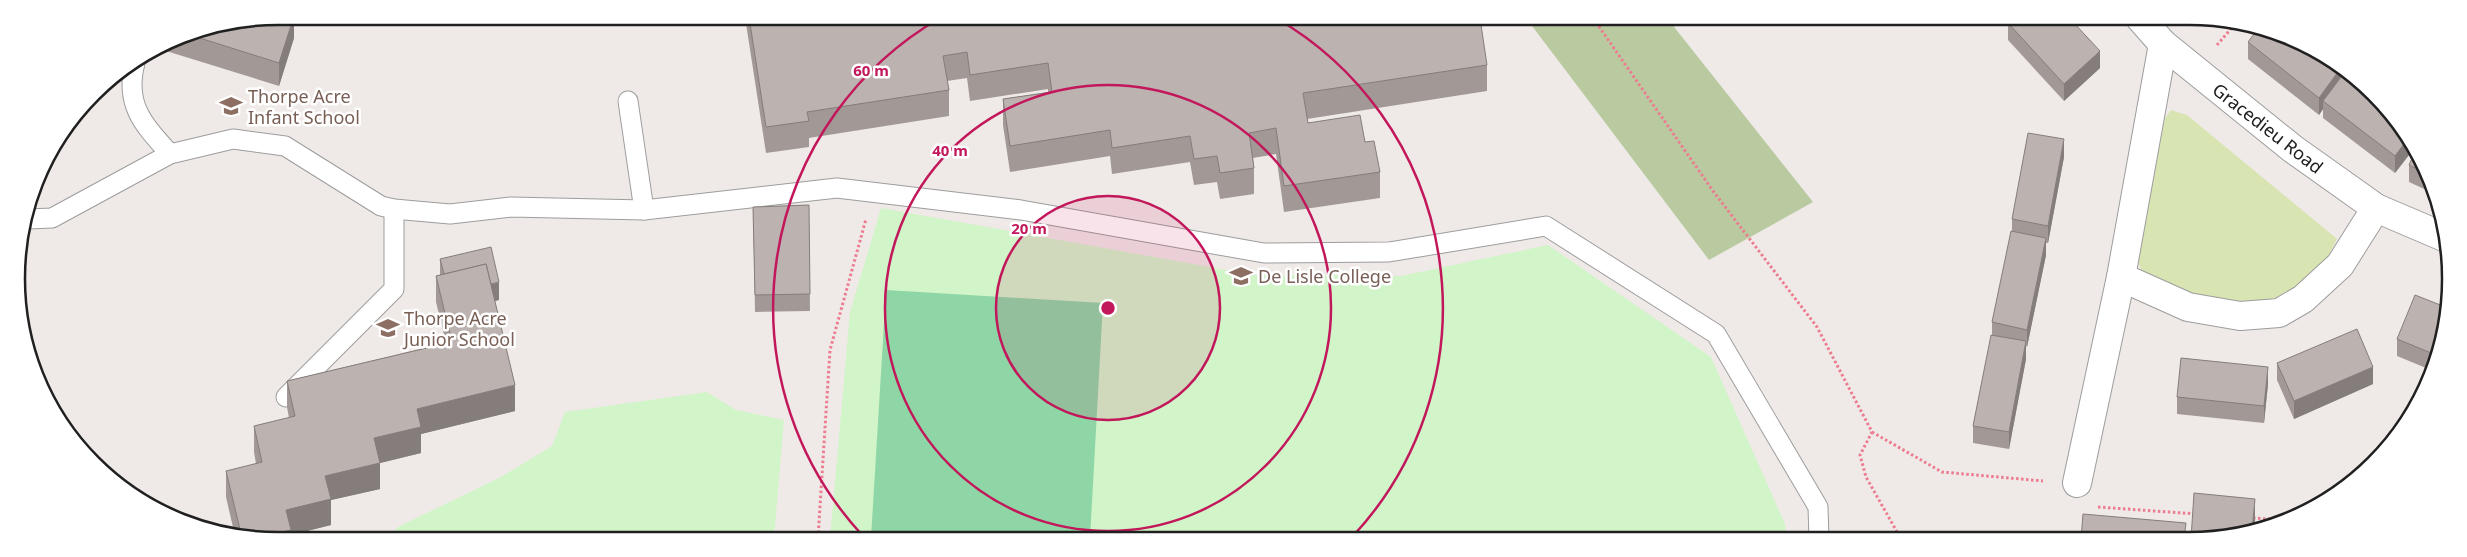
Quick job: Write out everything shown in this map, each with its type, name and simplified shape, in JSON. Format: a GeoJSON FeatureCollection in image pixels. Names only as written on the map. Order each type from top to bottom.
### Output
{"type":"FeatureCollection","features":[{"type":"Feature","properties":{"kind":"street","name":"Gracedieu Road"},"geometry":{"type":"LineString","coordinates":[[2146,25],[2163,44],[2292,149],[2376,208],[2438,234]]}},
{"type":"Feature","properties":{"kind":"street"},"geometry":{"type":"LineString","coordinates":[[2077,483],[2121,277],[2163,44]]}},
{"type":"Feature","properties":{"kind":"street"},"geometry":{"type":"LineString","coordinates":[[2121,277],[2188,307],[2240,316],[2279,313],[2303,299],[2340,264],[2376,208]]}},
{"type":"Feature","properties":{"kind":"lane"},"geometry":{"type":"LineString","coordinates":[[133,71],[131,78],[132,100],[143,123],[170,154]]}},
{"type":"Feature","properties":{"kind":"lane"},"geometry":{"type":"LineString","coordinates":[[628,101],[644,210]]}},
{"type":"Feature","properties":{"kind":"lane"},"geometry":{"type":"LineString","coordinates":[[33,219],[52,218],[170,154],[233,140],[284,146],[381,206],[450,214],[511,207],[644,210],[838,188],[1021,210],[1264,253],[1389,252],[1546,226],[1716,334],[1818,507],[1819,532]]}},
{"type":"Feature","properties":{"kind":"lane"},"geometry":{"type":"LineString","coordinates":[[286,398],[394,289],[394,209]]}},
{"type":"Feature","properties":{"kind":"path"},"geometry":{"type":"LineString","coordinates":[[1598,25],[1713,191],[1817,327],[1872,432],[1942,472],[2077,483],[2097,507],[2206,514]]}},
{"type":"Feature","properties":{"kind":"path"},"geometry":{"type":"LineString","coordinates":[[818,532],[830,350],[874,192]]}},
{"type":"Feature","properties":{"kind":"path"},"geometry":{"type":"LineString","coordinates":[[1872,432],[1860,455],[1866,477],[1898,532]]}},
{"type":"Feature","properties":{"kind":"path"},"geometry":{"type":"LineString","coordinates":[[2245,517],[2270,519]]}},
{"type":"Feature","properties":{"kind":"green space"},"geometry":{"type":"Polygon","coordinates":[[[1531,25],[1673,25],[1813,202],[1709,260],[1531,25]]]}},
{"type":"Feature","properties":{"kind":"green space"},"geometry":{"type":"Polygon","coordinates":[[[2171,110],[2187,115],[2337,239],[2323,267],[2302,290],[2274,303],[2208,304],[2144,275],[2137,261],[2165,118],[2171,110]]]}},
{"type":"Feature","properties":{"kind":"green space"},"geometry":{"type":"Polygon","coordinates":[[[881,208],[1254,275],[1401,276],[1548,245],[1711,357],[1785,524],[1786,532],[831,532],[850,312],[881,208]]]}},
{"type":"Feature","properties":{"kind":"green space"},"geometry":{"type":"Polygon","coordinates":[[[886,290],[1103,303],[1090,532],[871,532],[886,290]]]}},
{"type":"Feature","properties":{"kind":"green space"},"geometry":{"type":"Polygon","coordinates":[[[707,392],[736,410],[784,420],[775,532],[392,532],[400,526],[501,477],[552,446],[565,412],[707,392]]]}},
{"type":"Feature","properties":{"kind":"building"},"geometry":{"type":"Polygon","coordinates":[[[291,25],[279,63],[198,38],[245,27],[291,25]]]}},
{"type":"Feature","properties":{"kind":"building"},"geometry":{"type":"Polygon","coordinates":[[[750,25],[1481,25],[1487,65],[1303,93],[1308,123],[1360,115],[1365,142],[1374,141],[1380,172],[1284,186],[1276,128],[1249,133],[1254,168],[1220,173],[1217,156],[1194,159],[1190,136],[1112,148],[1110,130],[1010,146],[1003,99],[1052,92],[1048,63],[970,75],[967,52],[943,56],[949,90],[807,112],[809,121],[766,127],[750,25]]]}},
{"type":"Feature","properties":{"kind":"building"},"geometry":{"type":"Polygon","coordinates":[[[2010,25],[2076,25],[2100,51],[2064,84],[2010,25]]]}},
{"type":"Feature","properties":{"kind":"building"},"geometry":{"type":"Polygon","coordinates":[[[2254,34],[2270,38],[2301,51],[2337,73],[2319,98],[2248,42],[2254,34]]]}},
{"type":"Feature","properties":{"kind":"building"},"geometry":{"type":"Polygon","coordinates":[[[2342,76],[2379,111],[2403,145],[2395,156],[2323,101],[2342,76]]]}},
{"type":"Feature","properties":{"kind":"building"},"geometry":{"type":"Polygon","coordinates":[[[2028,133],[2064,139],[2048,226],[2012,219],[2028,133]]]}},
{"type":"Feature","properties":{"kind":"building"},"geometry":{"type":"Polygon","coordinates":[[[2412,159],[2417,169],[2409,165],[2412,159]]]}},
{"type":"Feature","properties":{"kind":"building"},"geometry":{"type":"Polygon","coordinates":[[[809,205],[810,294],[755,295],[753,207],[809,205]]]}},
{"type":"Feature","properties":{"kind":"building"},"geometry":{"type":"Polygon","coordinates":[[[2011,231],[2046,238],[2027,330],[1992,322],[2011,231]]]}},
{"type":"Feature","properties":{"kind":"building"},"geometry":{"type":"Polygon","coordinates":[[[491,247],[499,282],[491,284],[486,264],[444,274],[440,259],[491,247]]]}},
{"type":"Feature","properties":{"kind":"building"},"geometry":{"type":"Polygon","coordinates":[[[486,264],[515,385],[417,409],[421,427],[374,438],[380,463],[325,476],[331,499],[286,510],[291,530],[278,532],[240,529],[226,471],[262,462],[254,426],[295,416],[287,381],[452,342],[436,276],[486,264]]]}},
{"type":"Feature","properties":{"kind":"building"},"geometry":{"type":"Polygon","coordinates":[[[2415,295],[2440,305],[2431,353],[2397,339],[2415,295]]]}},
{"type":"Feature","properties":{"kind":"building"},"geometry":{"type":"Polygon","coordinates":[[[2357,329],[2373,367],[2294,401],[2277,363],[2357,329]]]}},
{"type":"Feature","properties":{"kind":"building"},"geometry":{"type":"Polygon","coordinates":[[[1991,335],[2026,341],[2009,432],[1973,426],[1991,335]]]}},
{"type":"Feature","properties":{"kind":"building"},"geometry":{"type":"Polygon","coordinates":[[[2181,358],[2268,367],[2264,406],[2177,397],[2181,358]]]}},
{"type":"Feature","properties":{"kind":"building"},"geometry":{"type":"Polygon","coordinates":[[[2194,493],[2255,499],[2253,523],[2222,530],[2191,532],[2194,493]]]}},
{"type":"Feature","properties":{"kind":"building"},"geometry":{"type":"Polygon","coordinates":[[[2083,514],[2186,523],[2185,532],[2082,532],[2083,514]]]}},
{"type":"Feature","properties":{"kind":"place","name":"Thorpe Acre Infant School"},"geometry":{"type":"Point","coordinates":[231,106]}},
{"type":"Feature","properties":{"kind":"place","name":"De Lisle College"},"geometry":{"type":"Point","coordinates":[1241,276]}},
{"type":"Feature","properties":{"kind":"place","name":"Thorpe Acre Junior School"},"geometry":{"type":"Point","coordinates":[388,328]}}]}
